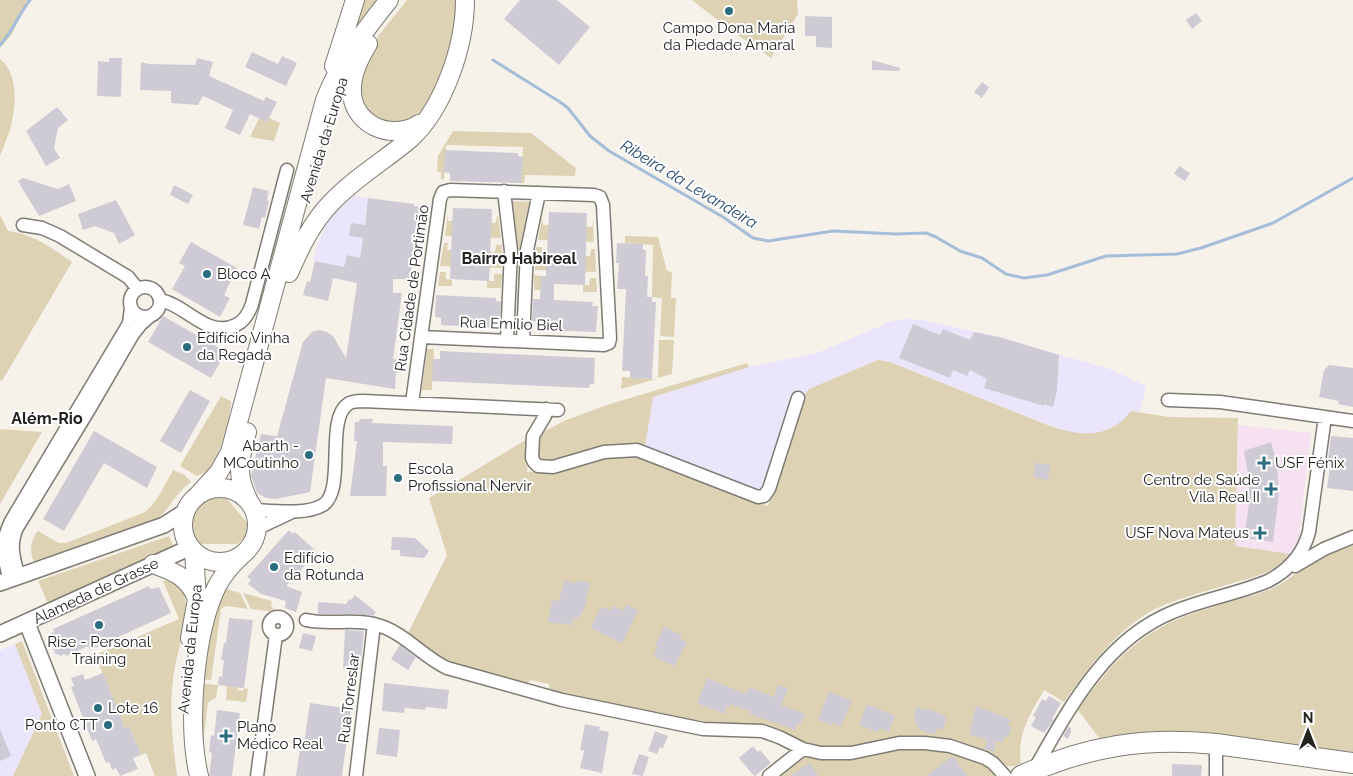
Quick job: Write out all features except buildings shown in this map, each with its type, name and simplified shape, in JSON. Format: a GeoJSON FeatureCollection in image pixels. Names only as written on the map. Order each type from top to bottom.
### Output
{"type":"FeatureCollection","features":[{"type":"Feature","properties":{"kind":"main road"},"geometry":{"type":"LineString","coordinates":[[322,110],[355,0]]}},
{"type":"Feature","properties":{"kind":"main road"},"geometry":{"type":"LineString","coordinates":[[356,45],[389,0]]}},
{"type":"Feature","properties":{"kind":"main road"},"geometry":{"type":"LineString","coordinates":[[401,0],[379,27],[361,56],[353,79],[352,95],[358,110],[368,123],[375,128],[391,132],[406,131],[412,128],[424,120],[432,110]]}},
{"type":"Feature","properties":{"kind":"main road"},"geometry":{"type":"LineString","coordinates":[[289,273],[310,229],[325,209],[342,192],[410,138],[426,121],[442,93],[458,54],[463,31],[465,0]]}},
{"type":"Feature","properties":{"kind":"main road","name":"Avenida da Europa"},"geometry":{"type":"LineString","coordinates":[[198,495],[220,472],[230,452],[322,110],[336,77],[356,45]]}},
{"type":"Feature","properties":{"kind":"main road","name":"Avenida da Europa"},"geometry":{"type":"LineString","coordinates":[[251,505],[239,478],[241,457],[326,125],[356,45]]}},
{"type":"Feature","properties":{"kind":"main road"},"geometry":{"type":"LineString","coordinates":[[225,488],[241,494],[251,505],[258,528],[249,548],[241,556],[222,562],[212,561],[193,549],[185,536],[183,524],[186,511],[198,495],[207,490],[225,488]]}},
{"type":"Feature","properties":{"kind":"main road","name":"Avenida da Europa"},"geometry":{"type":"LineString","coordinates":[[188,776],[182,731],[182,692],[198,599],[193,549]]}},
{"type":"Feature","properties":{"kind":"main road","name":"Avenida da Europa"},"geometry":{"type":"LineString","coordinates":[[199,776],[195,748],[194,700],[198,658],[207,616],[216,590],[227,572],[241,556]]}},
{"type":"Feature","properties":{"kind":"main road"},"geometry":{"type":"LineString","coordinates":[[153,564],[184,578],[190,584],[198,599]]}},
{"type":"Feature","properties":{"kind":"main road"},"geometry":{"type":"LineString","coordinates":[[1028,773],[1085,752],[1118,744],[1167,741],[1216,744],[1353,763]]}},
{"type":"Feature","properties":{"kind":"street"},"geometry":{"type":"LineString","coordinates":[[160,300],[172,304],[198,320],[214,327],[230,328],[244,320],[252,304],[287,170]]}},
{"type":"Feature","properties":{"kind":"street","name":"Rua Cidade de Portimão"},"geometry":{"type":"LineString","coordinates":[[412,403],[442,194],[449,190],[596,195],[602,199],[610,340],[608,344],[600,344]]}},
{"type":"Feature","properties":{"kind":"street"},"geometry":{"type":"LineString","coordinates":[[504,192],[512,251],[507,340]]}},
{"type":"Feature","properties":{"kind":"street"},"geometry":{"type":"LineString","coordinates":[[523,341],[527,250],[539,193]]}},
{"type":"Feature","properties":{"kind":"street"},"geometry":{"type":"LineString","coordinates":[[23,225],[42,228],[60,236],[128,278],[138,289]]}},
{"type":"Feature","properties":{"kind":"street"},"geometry":{"type":"LineString","coordinates":[[145,287],[152,288],[158,293],[160,300],[159,309],[141,324],[133,334],[16,528],[13,540],[10,580],[3,554],[5,532],[129,323],[130,299],[134,291],[145,287]]}},
{"type":"Feature","properties":{"kind":"street"},"geometry":{"type":"LineString","coordinates":[[131,308],[141,317],[150,317]]}},
{"type":"Feature","properties":{"kind":"street","name":"Rua Emílio Biel"},"geometry":{"type":"LineString","coordinates":[[421,337],[600,344]]}},
{"type":"Feature","properties":{"kind":"street"},"geometry":{"type":"LineString","coordinates":[[258,528],[295,511],[320,506],[328,501],[333,488],[338,425],[341,413],[347,404],[362,401],[552,409],[536,429],[533,436],[532,458],[538,466],[554,467],[600,453],[637,450],[761,497],[766,494],[771,486],[798,398]]}},
{"type":"Feature","properties":{"kind":"street"},"geometry":{"type":"LineString","coordinates":[[1168,400],[1213,401],[1353,421]]}},
{"type":"Feature","properties":{"kind":"street"},"geometry":{"type":"LineString","coordinates":[[1282,574],[1302,552],[1309,532],[1325,417]]}},
{"type":"Feature","properties":{"kind":"street"},"geometry":{"type":"LineString","coordinates":[[251,505],[295,511]]}},
{"type":"Feature","properties":{"kind":"street"},"geometry":{"type":"LineString","coordinates":[[10,580],[164,526],[186,511]]}},
{"type":"Feature","properties":{"kind":"street"},"geometry":{"type":"LineString","coordinates":[[1309,532],[1314,544],[1324,549]]}},
{"type":"Feature","properties":{"kind":"street"},"geometry":{"type":"LineString","coordinates":[[1028,773],[1080,692],[1094,674],[1132,635],[1172,612],[1261,584],[1324,549],[1353,536]]}},
{"type":"Feature","properties":{"kind":"street","name":"Alameda de Grasse"},"geometry":{"type":"LineString","coordinates":[[0,634],[153,564],[193,549]]}},
{"type":"Feature","properties":{"kind":"street"},"geometry":{"type":"LineString","coordinates":[[306,620],[356,620],[374,624],[393,632],[431,660],[456,672],[562,700],[703,729],[762,731],[803,749],[821,753],[840,754],[899,743],[935,744],[964,750],[985,758],[993,763],[1005,776]]}},
{"type":"Feature","properties":{"kind":"street"},"geometry":{"type":"LineString","coordinates":[[27,623],[88,776]]}},
{"type":"Feature","properties":{"kind":"street","name":"Rua Torreslar"},"geometry":{"type":"LineString","coordinates":[[356,776],[374,624]]}},
{"type":"Feature","properties":{"kind":"street"},"geometry":{"type":"LineString","coordinates":[[257,776],[276,635]]}},
{"type":"Feature","properties":{"kind":"street"},"geometry":{"type":"LineString","coordinates":[[1216,744],[1216,776]]}},
{"type":"Feature","properties":{"kind":"street"},"geometry":{"type":"LineString","coordinates":[[769,776],[803,749]]}},
{"type":"Feature","properties":{"kind":"shaded area"},"geometry":{"type":"Polygon","coordinates":[[[0,0],[32,0],[23,10],[12,34],[0,48],[0,0]]]}},
{"type":"Feature","properties":{"kind":"shaded area"},"geometry":{"type":"Polygon","coordinates":[[[361,0],[378,0],[350,42],[361,0]]]}},
{"type":"Feature","properties":{"kind":"shaded area"},"geometry":{"type":"Polygon","coordinates":[[[407,0],[458,0],[447,72],[419,117],[398,126],[372,117],[362,104],[359,87],[369,51],[379,35],[407,0]]]}},
{"type":"Feature","properties":{"kind":"shaded area"},"geometry":{"type":"Polygon","coordinates":[[[692,0],[797,0],[798,14],[771,58],[692,0]]]}},
{"type":"Feature","properties":{"kind":"shaded area"},"geometry":{"type":"Polygon","coordinates":[[[0,59],[11,74],[15,104],[9,133],[0,156],[0,59]]]}},
{"type":"Feature","properties":{"kind":"shaded area"},"geometry":{"type":"Polygon","coordinates":[[[259,118],[267,122],[269,118],[280,123],[274,141],[250,137],[259,118]]]}},
{"type":"Feature","properties":{"kind":"shaded area"},"geometry":{"type":"Polygon","coordinates":[[[453,131],[531,133],[576,168],[575,176],[525,175],[524,183],[521,183],[523,147],[446,145],[444,179],[441,179],[441,172],[437,172],[438,156],[453,131]]]}},
{"type":"Feature","properties":{"kind":"shaded area"},"geometry":{"type":"Polygon","coordinates":[[[353,195],[368,198],[360,259],[347,255],[344,268],[313,260],[325,226],[337,210],[353,195]]]}},
{"type":"Feature","properties":{"kind":"shaded area"},"geometry":{"type":"Polygon","coordinates":[[[509,201],[533,202],[522,261],[515,260],[509,201]]]}},
{"type":"Feature","properties":{"kind":"shaded area"},"geometry":{"type":"Polygon","coordinates":[[[448,214],[448,221],[496,223],[498,216],[501,238],[445,236],[448,214]]]}},
{"type":"Feature","properties":{"kind":"shaded area"},"geometry":{"type":"Polygon","coordinates":[[[0,215],[8,231],[34,238],[72,262],[2,381],[0,380],[0,215]]]}},
{"type":"Feature","properties":{"kind":"shaded area"},"geometry":{"type":"Polygon","coordinates":[[[542,218],[543,225],[592,227],[593,220],[594,242],[538,240],[542,218]]]}},
{"type":"Feature","properties":{"kind":"shaded area"},"geometry":{"type":"Polygon","coordinates":[[[625,236],[658,237],[667,271],[672,272],[671,298],[676,298],[674,337],[660,336],[662,298],[652,297],[653,245],[625,243],[625,236]]]}},
{"type":"Feature","properties":{"kind":"shaded area"},"geometry":{"type":"Polygon","coordinates":[[[444,243],[448,243],[447,250],[495,252],[496,245],[502,245],[502,268],[440,266],[444,243]]]}},
{"type":"Feature","properties":{"kind":"shaded area"},"geometry":{"type":"Polygon","coordinates":[[[536,247],[542,247],[542,254],[590,256],[591,249],[595,249],[596,272],[535,270],[536,247]]]}},
{"type":"Feature","properties":{"kind":"shaded area"},"geometry":{"type":"Polygon","coordinates":[[[440,272],[446,272],[446,279],[452,280],[452,286],[438,286],[440,272]]]}},
{"type":"Feature","properties":{"kind":"shaded area"},"geometry":{"type":"Polygon","coordinates":[[[494,274],[502,274],[501,288],[487,288],[487,281],[494,281],[494,274]]]}},
{"type":"Feature","properties":{"kind":"shaded area"},"geometry":{"type":"Polygon","coordinates":[[[534,275],[541,276],[541,283],[548,290],[534,290],[534,275]]]}},
{"type":"Feature","properties":{"kind":"shaded area"},"geometry":{"type":"Polygon","coordinates":[[[590,278],[596,278],[597,292],[583,292],[583,285],[589,285],[590,278]]]}},
{"type":"Feature","properties":{"kind":"shaded area"},"geometry":{"type":"Polygon","coordinates":[[[905,319],[922,320],[999,337],[1110,369],[1146,386],[1140,412],[1131,411],[1120,423],[1104,431],[1092,434],[1070,432],[1045,424],[890,362],[878,360],[809,389],[766,489],[759,495],[645,447],[652,397],[749,367],[817,353],[892,321],[905,319]]]}},
{"type":"Feature","properties":{"kind":"shaded area"},"geometry":{"type":"Polygon","coordinates":[[[659,340],[674,340],[672,374],[658,378],[659,340]]]}},
{"type":"Feature","properties":{"kind":"shaded area"},"geometry":{"type":"Polygon","coordinates":[[[427,349],[434,349],[432,390],[422,390],[427,349]]]}},
{"type":"Feature","properties":{"kind":"shaded area"},"geometry":{"type":"Polygon","coordinates":[[[878,360],[890,362],[1045,424],[1080,433],[1102,431],[1112,427],[1122,421],[1131,411],[1169,417],[1238,418],[1235,546],[1291,554],[1264,574],[1181,599],[1148,613],[1120,634],[1108,646],[1064,702],[1044,690],[1023,733],[1020,752],[1021,763],[1013,766],[1000,763],[1001,761],[985,751],[983,755],[966,746],[836,749],[807,743],[776,730],[676,718],[550,692],[549,684],[531,680],[525,685],[450,665],[407,635],[447,555],[429,498],[529,438],[527,472],[554,470],[608,455],[647,456],[768,506],[802,398],[809,389],[878,360]]]}},
{"type":"Feature","properties":{"kind":"shaded area"},"geometry":{"type":"Polygon","coordinates":[[[747,363],[749,367],[653,397],[645,447],[549,463],[538,460],[537,435],[566,420],[610,404],[747,363]]]}},
{"type":"Feature","properties":{"kind":"shaded area"},"geometry":{"type":"Polygon","coordinates":[[[622,377],[656,379],[621,389],[622,377]]]}},
{"type":"Feature","properties":{"kind":"shaded area"},"geometry":{"type":"Polygon","coordinates":[[[221,396],[231,401],[224,438],[212,465],[207,471],[197,476],[180,466],[221,396]]]}},
{"type":"Feature","properties":{"kind":"shaded area","name":"Centro de Saúde Vila Real II"},"geometry":{"type":"Polygon","coordinates":[[[1238,425],[1311,433],[1298,548],[1291,554],[1235,546],[1238,425]]]}},
{"type":"Feature","properties":{"kind":"shaded area"},"geometry":{"type":"Polygon","coordinates":[[[0,429],[42,432],[0,504],[0,429]]]}},
{"type":"Feature","properties":{"kind":"shaded area"},"geometry":{"type":"Polygon","coordinates":[[[173,470],[185,475],[191,482],[185,486],[164,513],[154,522],[35,564],[31,547],[38,531],[59,543],[66,543],[143,513],[157,499],[173,470]]]}},
{"type":"Feature","properties":{"kind":"shaded area"},"geometry":{"type":"Polygon","coordinates":[[[213,494],[224,495],[248,524],[245,536],[237,544],[198,544],[192,537],[189,529],[190,514],[199,502],[213,494]]]}},
{"type":"Feature","properties":{"kind":"shaded area"},"geometry":{"type":"Polygon","coordinates":[[[169,536],[175,550],[49,606],[38,581],[169,536]]]}},
{"type":"Feature","properties":{"kind":"shaded area"},"geometry":{"type":"Polygon","coordinates":[[[1353,545],[1353,755],[1238,737],[1191,732],[1134,733],[1099,738],[1078,710],[1103,676],[1116,662],[1145,637],[1161,627],[1200,611],[1269,590],[1280,585],[1313,562],[1353,545]]]}},
{"type":"Feature","properties":{"kind":"shaded area"},"geometry":{"type":"Polygon","coordinates":[[[163,581],[170,581],[179,585],[183,591],[186,604],[184,626],[174,670],[171,704],[177,776],[155,776],[146,753],[141,755],[129,726],[125,728],[95,655],[179,619],[163,581]]]}},
{"type":"Feature","properties":{"kind":"shaded area"},"geometry":{"type":"Polygon","coordinates":[[[221,587],[240,593],[248,609],[226,606],[221,609],[211,680],[201,679],[205,648],[221,587]]]}},
{"type":"Feature","properties":{"kind":"shaded area"},"geometry":{"type":"Polygon","coordinates":[[[243,593],[272,601],[271,605],[276,612],[251,609],[243,593]]]}},
{"type":"Feature","properties":{"kind":"shaded area"},"geometry":{"type":"Polygon","coordinates":[[[22,641],[74,776],[13,776],[42,714],[15,644],[22,641]]]}},
{"type":"Feature","properties":{"kind":"shaded area"},"geometry":{"type":"Polygon","coordinates":[[[15,644],[42,714],[13,776],[0,776],[0,650],[15,644]]]}},
{"type":"Feature","properties":{"kind":"shaded area"},"geometry":{"type":"Polygon","coordinates":[[[200,683],[218,685],[216,698],[208,703],[202,751],[200,683]]]}},
{"type":"Feature","properties":{"kind":"shaded area"},"geometry":{"type":"Polygon","coordinates":[[[227,686],[238,687],[238,690],[243,691],[244,688],[248,689],[246,702],[226,700],[227,686]]]}},
{"type":"Feature","properties":{"kind":"shaded area"},"geometry":{"type":"Polygon","coordinates":[[[901,748],[939,750],[963,755],[975,759],[995,774],[993,776],[775,776],[804,756],[841,760],[865,757],[901,748]]]}},
{"type":"Feature","properties":{"kind":"waterway","name":"Ribeira da Levandeira"},"geometry":{"type":"LineString","coordinates":[[0,45],[30,0]]}},
{"type":"Feature","properties":{"kind":"waterway","name":"Ribeira da Levandeira"},"geometry":{"type":"LineString","coordinates":[[493,60],[568,108],[590,136],[609,151],[723,217],[753,238],[768,241],[833,231],[896,234],[926,233],[960,251],[982,258],[1006,274],[1024,278],[1047,275],[1106,256],[1177,254],[1201,248],[1273,223],[1353,178]]}},
{"type":"Feature","properties":{"kind":"place","name":"Campo Dona Maria da Piedade Amaral"},"geometry":{"type":"Point","coordinates":[729,11]}},
{"type":"Feature","properties":{"kind":"place","name":"Bloco A"},"geometry":{"type":"Point","coordinates":[207,274]}},
{"type":"Feature","properties":{"kind":"place","name":"Edifício Vinha da Regada"},"geometry":{"type":"Point","coordinates":[187,347]}},
{"type":"Feature","properties":{"kind":"place","name":"Abarth - MCoutinho"},"geometry":{"type":"Point","coordinates":[309,455]}},
{"type":"Feature","properties":{"kind":"place","name":"USF Fénix"},"geometry":{"type":"Point","coordinates":[1264,463]}},
{"type":"Feature","properties":{"kind":"place","name":"Escola Profissional Nervir"},"geometry":{"type":"Point","coordinates":[398,478]}},
{"type":"Feature","properties":{"kind":"place","name":"Centro de Saúde Vila Real II"},"geometry":{"type":"Point","coordinates":[1271,489]}},
{"type":"Feature","properties":{"kind":"place","name":"USF Nova Mateus"},"geometry":{"type":"Point","coordinates":[1260,533]}},
{"type":"Feature","properties":{"kind":"place","name":"Edifício da Rotunda"},"geometry":{"type":"Point","coordinates":[274,567]}},
{"type":"Feature","properties":{"kind":"place","name":"Rise - Personal Training"},"geometry":{"type":"Point","coordinates":[99,625]}},
{"type":"Feature","properties":{"kind":"place","name":"Lote 16"},"geometry":{"type":"Point","coordinates":[98,708]}},
{"type":"Feature","properties":{"kind":"place","name":"Ponto CTT"},"geometry":{"type":"Point","coordinates":[108,725]}},
{"type":"Feature","properties":{"kind":"place","name":"Plano Médico Real"},"geometry":{"type":"Point","coordinates":[226,736]}},
{"type":"Feature","properties":{"kind":"district","name":"Bairro Habireal"},"geometry":{"type":"Point","coordinates":[519,258]}},
{"type":"Feature","properties":{"kind":"district","name":"Além-Rio"},"geometry":{"type":"Point","coordinates":[47,418]}}]}
